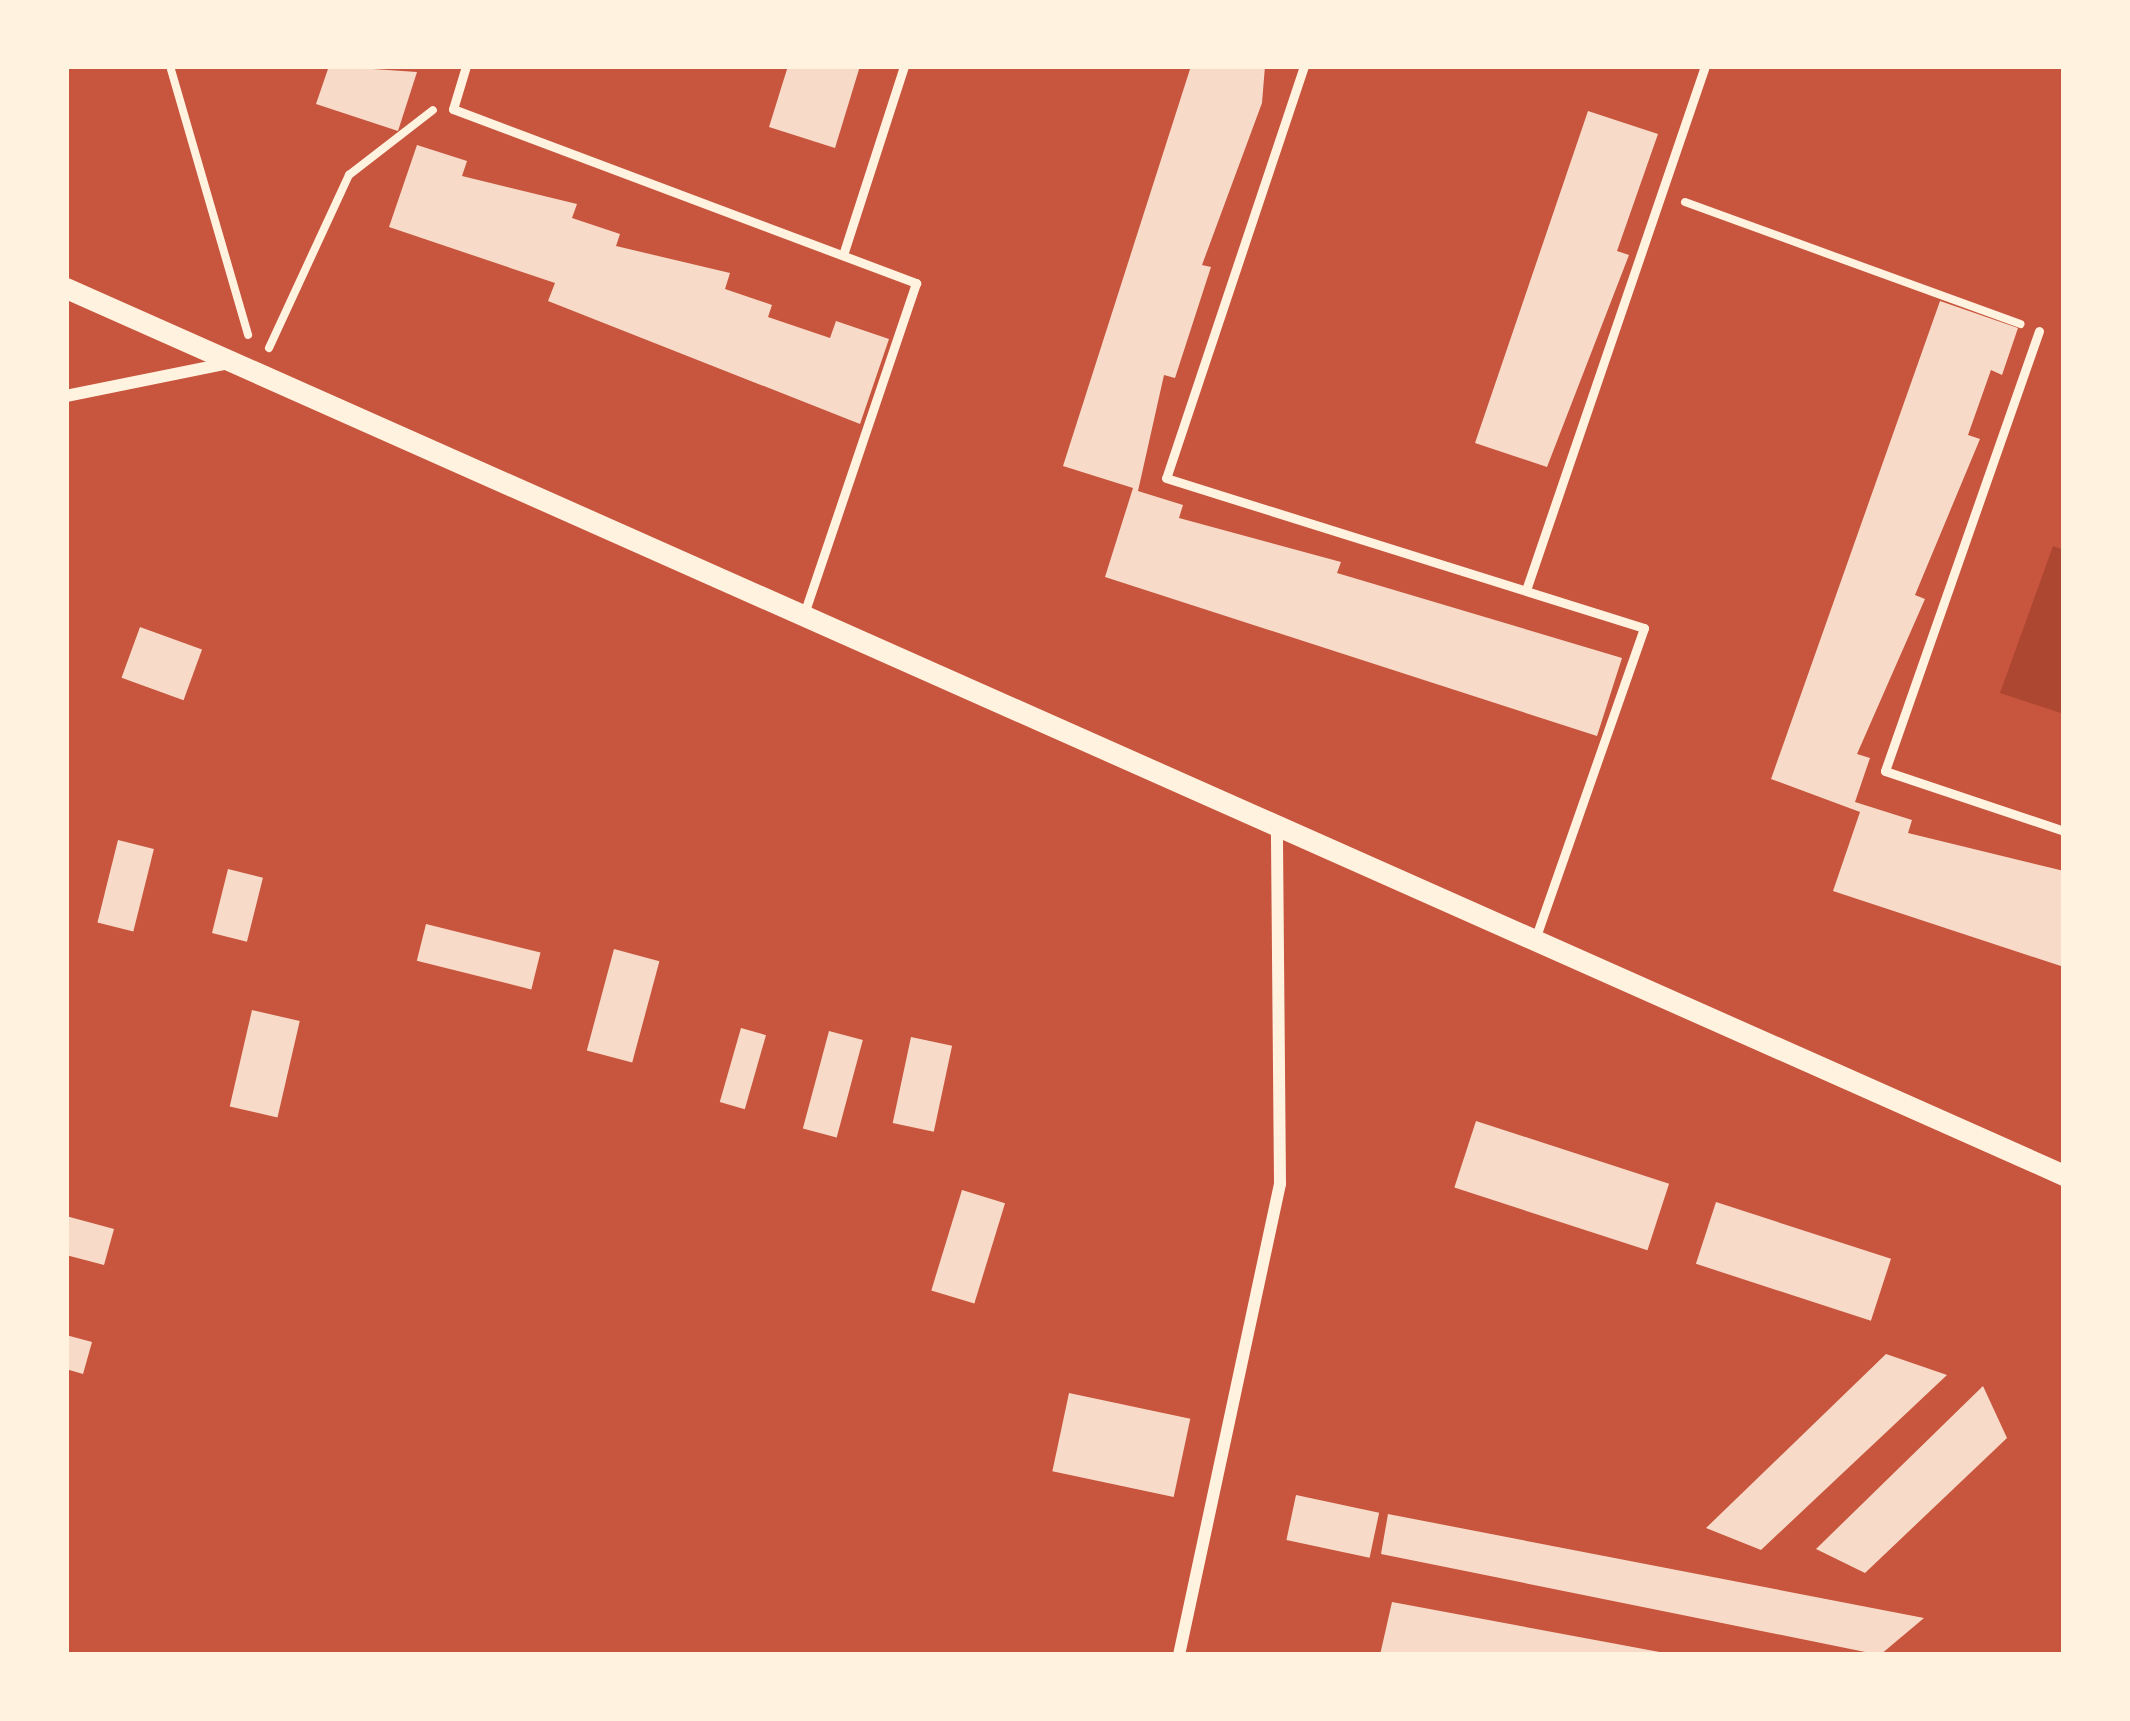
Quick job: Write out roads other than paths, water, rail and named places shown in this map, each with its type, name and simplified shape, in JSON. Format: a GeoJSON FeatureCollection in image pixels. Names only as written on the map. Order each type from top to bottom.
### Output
{"type":"FeatureCollection","features":[{"type":"Feature","properties":{"kind":"street"},"geometry":{"type":"LineString","coordinates":[[66,288],[237,361],[1277,833],[2064,1175]]}},
{"type":"Feature","properties":{"kind":"street"},"geometry":{"type":"LineString","coordinates":[[66,396],[237,361]]}},
{"type":"Feature","properties":{"kind":"street"},"geometry":{"type":"LineString","coordinates":[[1179,1655],[1280,1184],[1277,833]]}},
{"type":"Feature","properties":{"kind":"lane"},"geometry":{"type":"LineString","coordinates":[[466,66],[453,109],[916,283],[802,617]]}},
{"type":"Feature","properties":{"kind":"lane"},"geometry":{"type":"LineString","coordinates":[[843,255],[904,66]]}},
{"type":"Feature","properties":{"kind":"lane"},"geometry":{"type":"LineString","coordinates":[[1304,66],[1166,478],[1644,628],[1533,945]]}},
{"type":"Feature","properties":{"kind":"lane"},"geometry":{"type":"LineString","coordinates":[[1526,590],[1706,66]]}},
{"type":"Feature","properties":{"kind":"lane"},"geometry":{"type":"LineString","coordinates":[[2039,331],[1885,771],[2064,831]]}}]}
